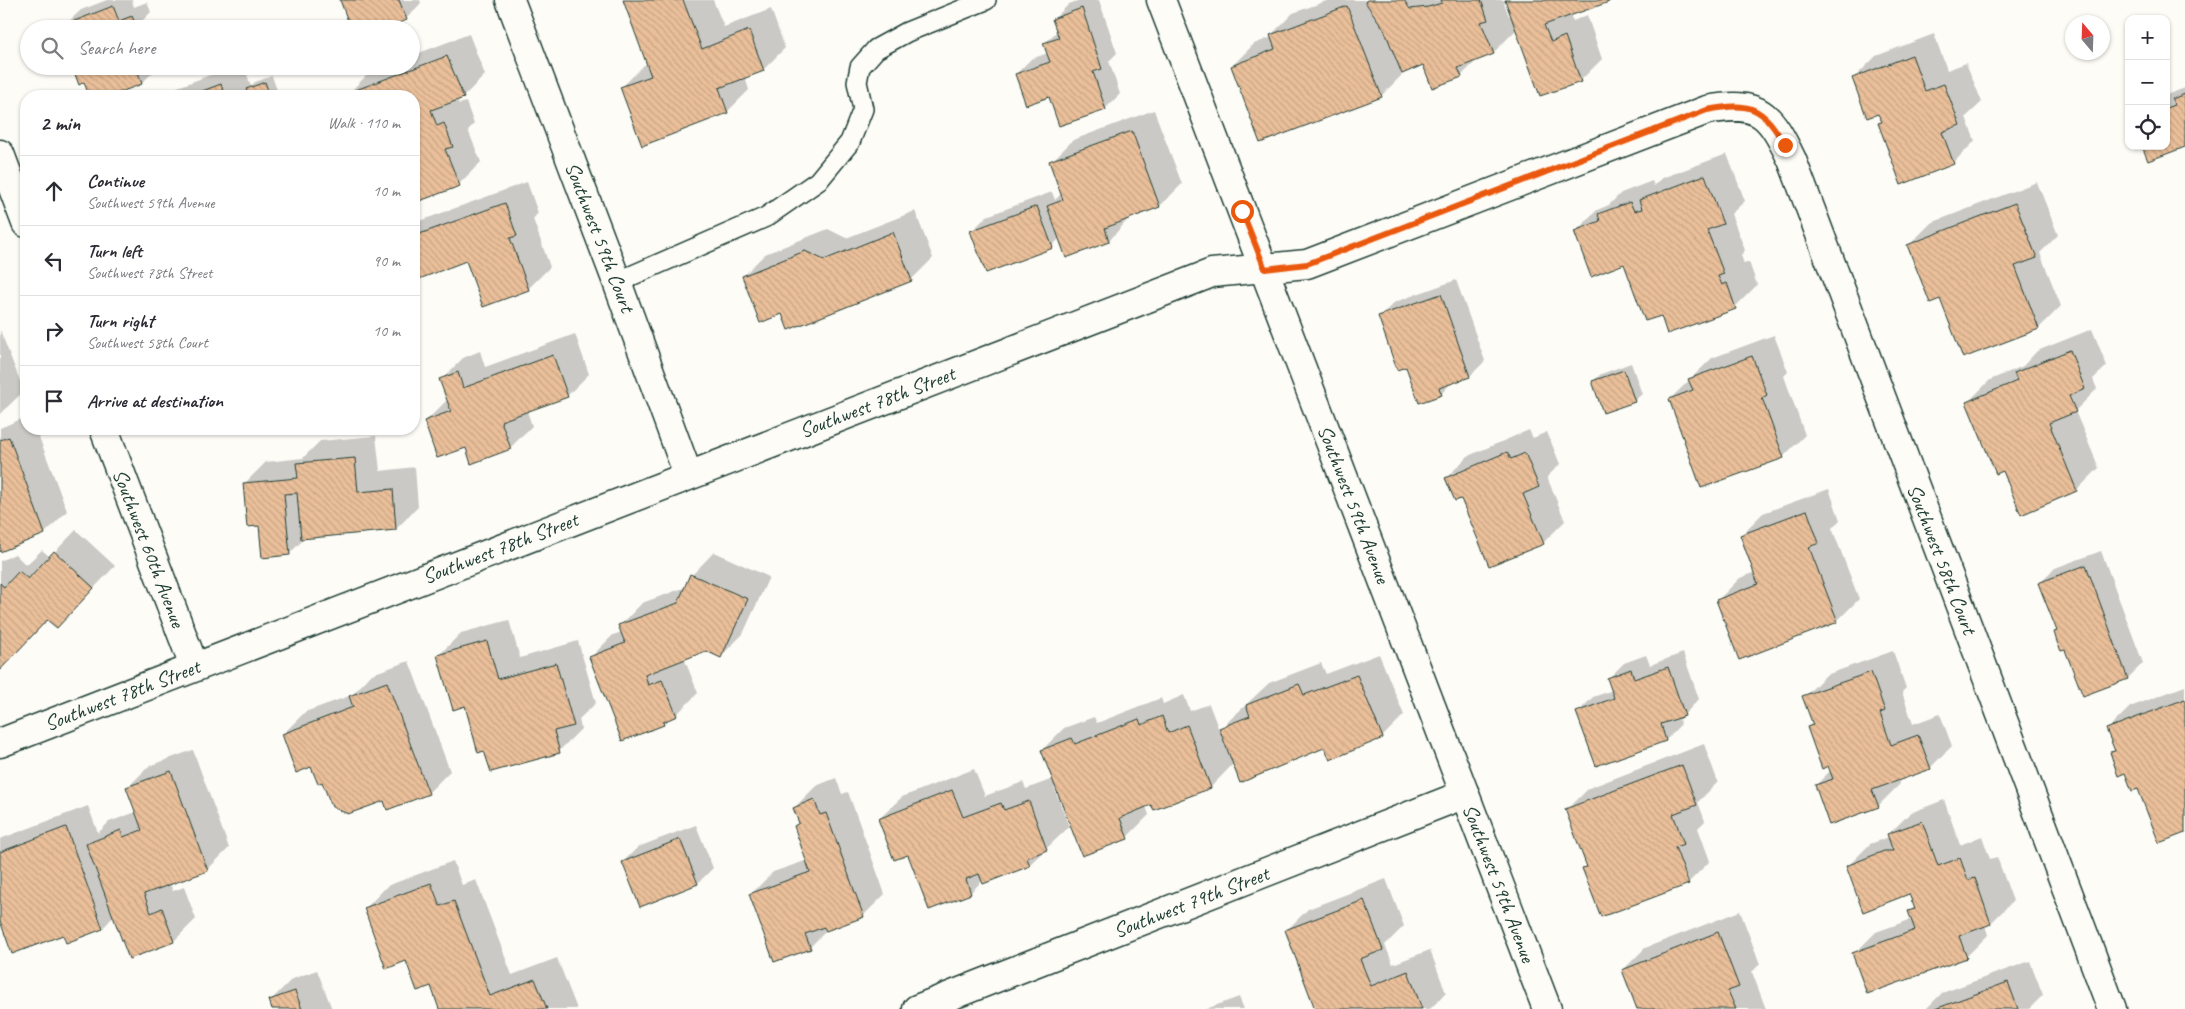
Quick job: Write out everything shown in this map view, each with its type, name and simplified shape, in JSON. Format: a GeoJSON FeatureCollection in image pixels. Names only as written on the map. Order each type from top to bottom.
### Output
{"type":"FeatureCollection","features":[{"type":"Feature","properties":{"kind":"street","name":"Southwest 59th Court"},"geometry":{"type":"LineString","coordinates":[[510,0],[618,282],[688,474]]}},
{"type":"Feature","properties":{"kind":"street","name":"Southwest 59th Avenue"},"geometry":{"type":"LineString","coordinates":[[1161,0],[1547,1009]]}},
{"type":"Feature","properties":{"kind":"street","name":"Southwest 78th Street"},"geometry":{"type":"LineString","coordinates":[[0,743],[688,474],[1212,273],[1307,264],[1707,110],[1743,106],[1764,114]]}},
{"type":"Feature","properties":{"kind":"street","name":"Southwest 58th Court"},"geometry":{"type":"LineString","coordinates":[[1764,114],[1776,129],[1792,160],[2112,1009]]}},
{"type":"Feature","properties":{"kind":"street"},"geometry":{"type":"LineString","coordinates":[[0,154],[20,208]]}},
{"type":"Feature","properties":{"kind":"street","name":"Southwest 60th Avenue"},"geometry":{"type":"LineString","coordinates":[[106,435],[194,666]]}},
{"type":"Feature","properties":{"kind":"street","name":"Southwest 79th Street"},"geometry":{"type":"LineString","coordinates":[[917,1009],[1465,794]]}},
{"type":"Feature","properties":{"kind":"lane"},"geometry":{"type":"LineString","coordinates":[[618,282],[766,217],[818,181],[850,142],[863,109],[857,82],[860,67],[876,49],[907,32],[986,0]]}},
{"type":"Feature","properties":{"kind":"building"},"geometry":{"type":"Polygon","coordinates":[[[340,0],[399,0],[407,20],[348,20],[340,0]]]}},
{"type":"Feature","properties":{"kind":"building"},"geometry":{"type":"Polygon","coordinates":[[[623,0],[683,0],[702,49],[749,30],[764,71],[719,88],[728,113],[642,146],[620,87],[651,76],[623,0]]]}},
{"type":"Feature","properties":{"kind":"building"},"geometry":{"type":"Polygon","coordinates":[[[1367,0],[1404,0],[1410,9],[1442,3],[1441,0],[1481,0],[1488,20],[1481,22],[1494,54],[1458,68],[1462,77],[1432,88],[1423,65],[1402,74],[1384,29],[1365,2],[1367,0]]]}},
{"type":"Feature","properties":{"kind":"building"},"geometry":{"type":"Polygon","coordinates":[[[1505,0],[1609,0],[1609,2],[1544,25],[1551,42],[1565,36],[1581,82],[1540,96],[1505,0]]]}},
{"type":"Feature","properties":{"kind":"building"},"geometry":{"type":"Polygon","coordinates":[[[113,6],[119,20],[77,20],[113,6]]]}},
{"type":"Feature","properties":{"kind":"building"},"geometry":{"type":"Polygon","coordinates":[[[1347,6],[1382,97],[1260,143],[1231,66],[1275,49],[1270,35],[1347,6]]]}},
{"type":"Feature","properties":{"kind":"building"},"geometry":{"type":"Polygon","coordinates":[[[1082,8],[1102,69],[1093,72],[1106,110],[1059,126],[1049,97],[1026,105],[1015,74],[1050,62],[1043,43],[1059,38],[1052,19],[1082,8]]]}},
{"type":"Feature","properties":{"kind":"building"},"geometry":{"type":"Polygon","coordinates":[[[132,16],[134,20],[122,20],[132,16]]]}},
{"type":"Feature","properties":{"kind":"building"},"geometry":{"type":"Polygon","coordinates":[[[1912,55],[1925,91],[1944,84],[1960,125],[1942,132],[1954,164],[1901,185],[1878,123],[1882,122],[1878,114],[1867,118],[1852,78],[1912,55]]]}},
{"type":"Feature","properties":{"kind":"building"},"geometry":{"type":"Polygon","coordinates":[[[447,56],[464,98],[431,110],[437,126],[444,123],[453,147],[445,149],[460,186],[420,201],[420,90],[356,90],[396,75],[420,75],[420,66],[447,56]]]}},
{"type":"Feature","properties":{"kind":"building"},"geometry":{"type":"Polygon","coordinates":[[[75,75],[139,75],[142,84],[126,90],[87,90],[84,82],[79,85],[75,75]]]}},
{"type":"Feature","properties":{"kind":"building"},"geometry":{"type":"Polygon","coordinates":[[[265,82],[268,90],[246,90],[265,82]]]}},
{"type":"Feature","properties":{"kind":"building"},"geometry":{"type":"Polygon","coordinates":[[[221,84],[223,90],[205,90],[221,84]]]}},
{"type":"Feature","properties":{"kind":"building"},"geometry":{"type":"Polygon","coordinates":[[[2185,94],[2185,147],[2148,161],[2144,150],[2170,150],[2170,106],[2174,105],[2172,99],[2185,94]]]}},
{"type":"Feature","properties":{"kind":"building"},"geometry":{"type":"Polygon","coordinates":[[[1132,131],[1160,207],[1105,228],[1109,242],[1066,258],[1047,206],[1063,200],[1049,161],[1132,131]]]}},
{"type":"Feature","properties":{"kind":"building"},"geometry":{"type":"Polygon","coordinates":[[[1705,175],[1723,224],[1707,230],[1724,274],[1718,276],[1722,285],[1727,283],[1736,309],[1667,334],[1661,316],[1645,321],[1624,264],[1591,277],[1574,231],[1600,221],[1598,214],[1630,202],[1634,211],[1642,209],[1639,200],[1705,175]]]}},
{"type":"Feature","properties":{"kind":"building"},"geometry":{"type":"Polygon","coordinates":[[[505,203],[517,236],[510,238],[529,290],[483,307],[466,261],[420,279],[420,234],[505,203]]]}},
{"type":"Feature","properties":{"kind":"building"},"geometry":{"type":"Polygon","coordinates":[[[2015,203],[2037,258],[2015,266],[2039,329],[1963,358],[1940,299],[1930,303],[1907,245],[2015,203]]]}},
{"type":"Feature","properties":{"kind":"building"},"geometry":{"type":"Polygon","coordinates":[[[1037,206],[1053,248],[986,273],[970,231],[1037,206]]]}},
{"type":"Feature","properties":{"kind":"building"},"geometry":{"type":"Polygon","coordinates":[[[893,232],[912,281],[788,330],[782,314],[760,323],[742,276],[805,251],[824,260],[893,232]]]}},
{"type":"Feature","properties":{"kind":"building"},"geometry":{"type":"Polygon","coordinates":[[[1441,294],[1470,377],[1439,388],[1442,395],[1419,403],[1406,367],[1397,370],[1378,316],[1441,294]]]}},
{"type":"Feature","properties":{"kind":"building"},"geometry":{"type":"Polygon","coordinates":[[[2070,350],[2085,389],[2069,396],[2076,412],[2049,423],[2077,491],[2021,515],[2003,471],[1996,474],[1966,402],[2017,381],[2014,373],[2070,350]]]}},
{"type":"Feature","properties":{"kind":"building"},"geometry":{"type":"Polygon","coordinates":[[[553,355],[568,397],[501,421],[511,449],[471,464],[466,448],[437,458],[424,421],[451,411],[439,379],[458,372],[463,388],[553,355]]]}},
{"type":"Feature","properties":{"kind":"building"},"geometry":{"type":"Polygon","coordinates":[[[1752,356],[1767,395],[1762,398],[1784,458],[1701,488],[1669,399],[1693,390],[1688,379],[1752,356]]]}},
{"type":"Feature","properties":{"kind":"building"},"geometry":{"type":"Polygon","coordinates":[[[1624,370],[1635,402],[1603,413],[1592,381],[1624,370]]]}},
{"type":"Feature","properties":{"kind":"building"},"geometry":{"type":"Polygon","coordinates":[[[9,437],[45,534],[0,552],[0,440],[9,437]]]}},
{"type":"Feature","properties":{"kind":"building"},"geometry":{"type":"Polygon","coordinates":[[[1507,452],[1511,459],[1525,453],[1539,487],[1523,494],[1544,544],[1489,566],[1461,499],[1455,501],[1445,478],[1507,452]]]}},
{"type":"Feature","properties":{"kind":"building"},"geometry":{"type":"Polygon","coordinates":[[[355,458],[358,492],[393,489],[396,530],[301,539],[297,493],[284,494],[290,555],[262,558],[259,526],[247,527],[243,483],[298,478],[296,463],[355,458]]]}},
{"type":"Feature","properties":{"kind":"building"},"geometry":{"type":"Polygon","coordinates":[[[1807,510],[1819,543],[1809,547],[1838,622],[1739,660],[1716,600],[1758,584],[1740,535],[1807,510]]]}},
{"type":"Feature","properties":{"kind":"building"},"geometry":{"type":"Polygon","coordinates":[[[54,551],[94,588],[57,628],[47,620],[0,670],[0,583],[4,587],[19,571],[28,579],[54,551]]]}},
{"type":"Feature","properties":{"kind":"building"},"geometry":{"type":"Polygon","coordinates":[[[2086,565],[2128,679],[2083,696],[2065,650],[2061,651],[2057,642],[2054,632],[2057,631],[2038,583],[2086,565]]]}},
{"type":"Feature","properties":{"kind":"building"},"geometry":{"type":"Polygon","coordinates":[[[690,574],[748,599],[721,658],[706,651],[645,675],[648,685],[662,680],[677,716],[663,722],[664,725],[622,741],[589,657],[625,643],[618,625],[678,603],[690,574]]]}},
{"type":"Feature","properties":{"kind":"building"},"geometry":{"type":"Polygon","coordinates":[[[487,641],[498,679],[556,663],[574,726],[554,731],[560,753],[491,772],[484,751],[478,753],[465,706],[453,710],[437,655],[487,641]]]}},
{"type":"Feature","properties":{"kind":"building"},"geometry":{"type":"Polygon","coordinates":[[[1668,667],[1685,716],[1661,724],[1666,741],[1596,766],[1576,712],[1614,698],[1607,678],[1631,669],[1634,679],[1668,667]]]}},
{"type":"Feature","properties":{"kind":"building"},"geometry":{"type":"Polygon","coordinates":[[[1871,672],[1885,711],[1880,713],[1891,745],[1918,735],[1931,769],[1872,790],[1879,807],[1829,825],[1815,785],[1833,779],[1828,766],[1822,769],[1807,727],[1813,725],[1802,696],[1871,672]]]}},
{"type":"Feature","properties":{"kind":"building"},"geometry":{"type":"Polygon","coordinates":[[[1357,675],[1383,738],[1330,760],[1324,748],[1240,783],[1219,728],[1250,716],[1246,705],[1299,684],[1304,695],[1357,675]]]}},
{"type":"Feature","properties":{"kind":"building"},"geometry":{"type":"Polygon","coordinates":[[[387,682],[429,794],[387,810],[384,801],[348,814],[332,807],[322,782],[318,784],[311,767],[296,773],[282,734],[353,707],[349,696],[387,682]]]}},
{"type":"Feature","properties":{"kind":"building"},"geometry":{"type":"Polygon","coordinates":[[[2185,699],[2185,833],[2159,843],[2138,789],[2132,791],[2125,773],[2118,776],[2110,752],[2115,751],[2106,729],[2185,699]]]}},
{"type":"Feature","properties":{"kind":"building"},"geometry":{"type":"Polygon","coordinates":[[[1162,716],[1168,733],[1187,725],[1211,788],[1154,810],[1151,805],[1120,818],[1128,839],[1082,856],[1041,750],[1072,738],[1075,744],[1139,719],[1141,725],[1162,716]]]}},
{"type":"Feature","properties":{"kind":"building"},"geometry":{"type":"Polygon","coordinates":[[[1682,765],[1697,805],[1673,814],[1684,844],[1675,847],[1689,884],[1601,917],[1582,868],[1587,867],[1565,809],[1682,765]]]}},
{"type":"Feature","properties":{"kind":"building"},"geometry":{"type":"Polygon","coordinates":[[[171,771],[208,871],[144,894],[151,913],[162,908],[174,942],[129,959],[86,844],[121,830],[123,837],[142,830],[126,787],[171,771]]]}},
{"type":"Feature","properties":{"kind":"building"},"geometry":{"type":"Polygon","coordinates":[[[952,790],[963,817],[1001,803],[1004,810],[1029,801],[1047,850],[1027,858],[1030,866],[983,884],[979,874],[966,879],[971,894],[929,910],[908,855],[894,860],[878,819],[952,790]]]}},
{"type":"Feature","properties":{"kind":"building"},"geometry":{"type":"Polygon","coordinates":[[[814,799],[820,815],[826,813],[864,917],[826,931],[824,927],[805,934],[811,949],[774,962],[749,894],[810,872],[794,826],[799,823],[793,808],[814,799]]]}},
{"type":"Feature","properties":{"kind":"building"},"geometry":{"type":"Polygon","coordinates":[[[1922,821],[1938,866],[1960,858],[1968,880],[1975,878],[1991,924],[1959,936],[1967,958],[1867,994],[1852,953],[1915,930],[1908,911],[1915,909],[1909,894],[1863,912],[1846,866],[1884,851],[1893,851],[1887,834],[1922,821]]]}},
{"type":"Feature","properties":{"kind":"building"},"geometry":{"type":"Polygon","coordinates":[[[66,827],[103,929],[66,943],[63,935],[12,954],[0,921],[0,852],[66,827]]]}},
{"type":"Feature","properties":{"kind":"building"},"geometry":{"type":"Polygon","coordinates":[[[680,839],[698,884],[640,907],[622,862],[680,839]]]}},
{"type":"Feature","properties":{"kind":"building"},"geometry":{"type":"Polygon","coordinates":[[[431,883],[440,906],[454,901],[490,996],[535,979],[547,1009],[439,1009],[431,986],[417,991],[406,961],[386,969],[364,908],[431,883]]]}},
{"type":"Feature","properties":{"kind":"building"},"geometry":{"type":"Polygon","coordinates":[[[1364,900],[1383,950],[1360,959],[1371,986],[1408,971],[1422,1009],[1315,1009],[1285,930],[1364,900]]]}},
{"type":"Feature","properties":{"kind":"building"},"geometry":{"type":"Polygon","coordinates":[[[1718,932],[1739,987],[1728,991],[1736,1009],[1637,1009],[1622,970],[1718,932]]]}},
{"type":"Feature","properties":{"kind":"building"},"geometry":{"type":"Polygon","coordinates":[[[2008,982],[2018,1009],[1935,1009],[2008,982]]]}},
{"type":"Feature","properties":{"kind":"building"},"geometry":{"type":"Polygon","coordinates":[[[295,991],[302,1009],[272,1009],[269,1000],[295,991]]]}},
{"type":"Feature","properties":{"kind":"route"},"geometry":{"type":"LineString","coordinates":[[1242,211],[1265,269],[1307,264],[1707,110],[1743,106],[1754,109],[1764,114],[1776,129],[1785,145]]}}]}
